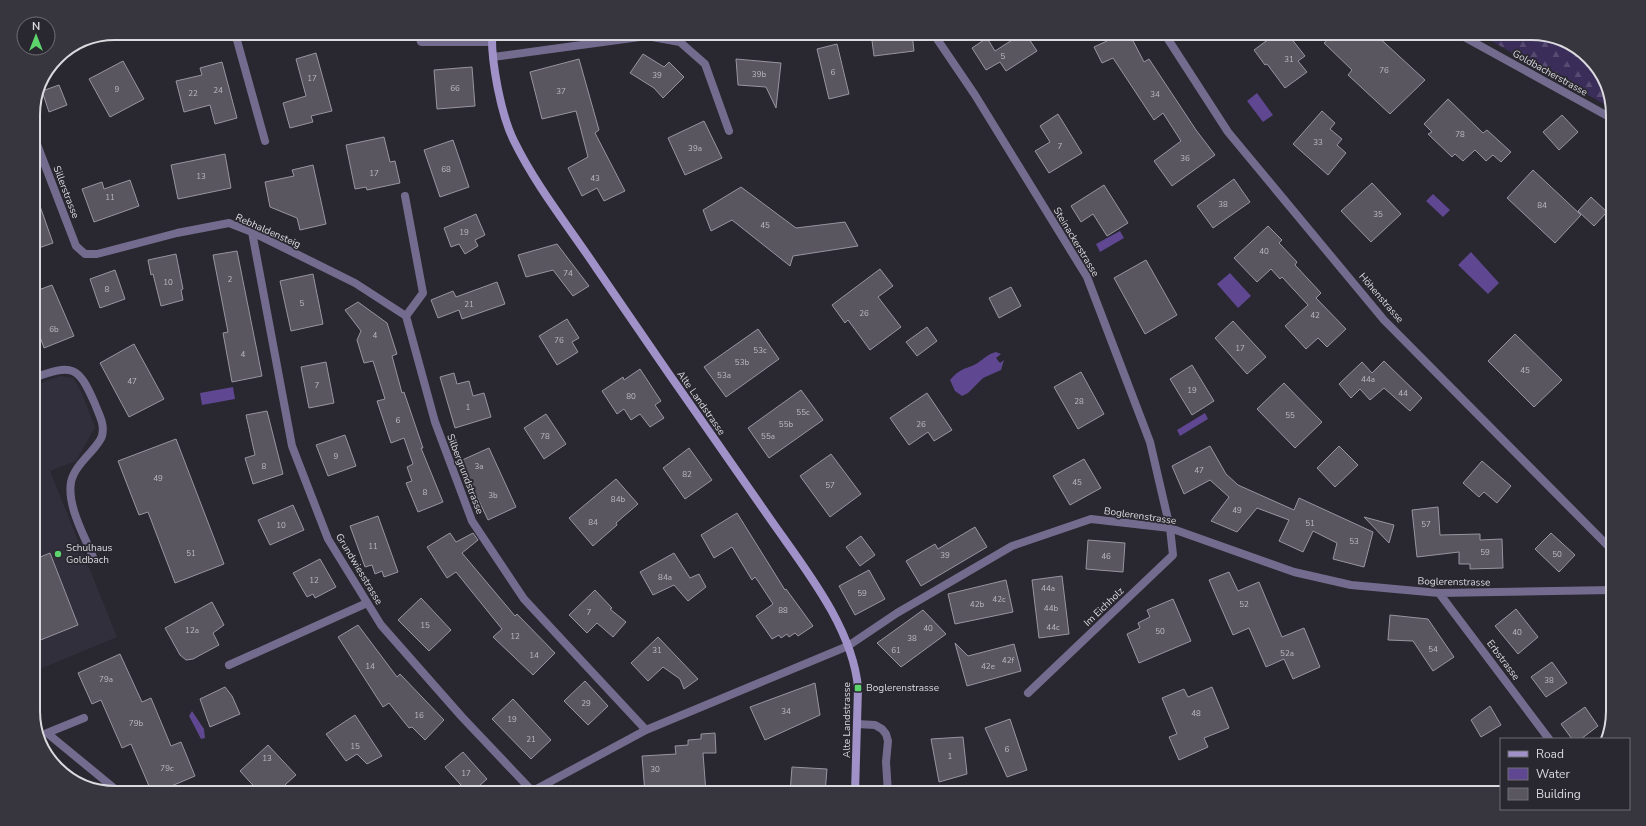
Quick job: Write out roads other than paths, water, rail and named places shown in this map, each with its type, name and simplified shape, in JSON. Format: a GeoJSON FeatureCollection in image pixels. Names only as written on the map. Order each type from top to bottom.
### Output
{"type":"FeatureCollection","features":[{"type":"Feature","properties":{"kind":"main road","name":"Alte Landstrasse"},"geometry":{"type":"LineString","coordinates":[[492,42],[500,97],[513,140],[537,180],[653,351],[822,593],[848,646],[857,679],[855,786]]}},
{"type":"Feature","properties":{"kind":"street"},"geometry":{"type":"LineString","coordinates":[[238,40],[265,141]]}},
{"type":"Feature","properties":{"kind":"street"},"geometry":{"type":"LineString","coordinates":[[420,40],[421,42],[492,42]]}},
{"type":"Feature","properties":{"kind":"street"},"geometry":{"type":"LineString","coordinates":[[493,57],[618,40]]}},
{"type":"Feature","properties":{"kind":"street"},"geometry":{"type":"LineString","coordinates":[[669,40],[680,42],[706,64],[729,131]]}},
{"type":"Feature","properties":{"kind":"street","name":"Steinackerstrasse"},"geometry":{"type":"LineString","coordinates":[[937,40],[975,95],[1087,277],[1150,442],[1170,528]]}},
{"type":"Feature","properties":{"kind":"street","name":"Höhenstrasse"},"geometry":{"type":"LineString","coordinates":[[1169,40],[1228,132],[1384,320],[1606,544]]}},
{"type":"Feature","properties":{"kind":"street","name":"Goldbacherstrasse"},"geometry":{"type":"LineString","coordinates":[[1470,40],[1606,115]]}},
{"type":"Feature","properties":{"kind":"street","name":"Sillerstrasse"},"geometry":{"type":"LineString","coordinates":[[40,152],[76,246],[85,254]]}},
{"type":"Feature","properties":{"kind":"street"},"geometry":{"type":"LineString","coordinates":[[405,196],[422,293],[406,316]]}},
{"type":"Feature","properties":{"kind":"street","name":"Rebhaldensteig"},"geometry":{"type":"LineString","coordinates":[[85,254],[97,254],[177,233],[229,223],[252,232],[355,283],[406,316]]}},
{"type":"Feature","properties":{"kind":"street","name":"Grundwiesstrasse"},"geometry":{"type":"LineString","coordinates":[[252,232],[292,446],[328,539],[381,625],[462,718],[526,786]]}},
{"type":"Feature","properties":{"kind":"street","name":"Silbergrundstrasse"},"geometry":{"type":"LineString","coordinates":[[406,316],[435,422],[472,521],[524,599],[646,730]]}},
{"type":"Feature","properties":{"kind":"street"},"geometry":{"type":"LineString","coordinates":[[40,376],[56,370],[68,370],[79,373],[86,384],[103,424],[101,438],[80,464],[72,481],[70,500],[93,557]]}},
{"type":"Feature","properties":{"kind":"street","name":"Boglerenstrasse"},"geometry":{"type":"LineString","coordinates":[[543,786],[646,730],[848,646],[897,613],[1012,546],[1091,519],[1170,528],[1294,572],[1351,585],[1440,593],[1606,590]]}},
{"type":"Feature","properties":{"kind":"street","name":"Im Eichholz"},"geometry":{"type":"LineString","coordinates":[[1028,693],[1173,555],[1170,528]]}},
{"type":"Feature","properties":{"kind":"street","name":"Erbstrasse"},"geometry":{"type":"LineString","coordinates":[[1440,593],[1548,738]]}},
{"type":"Feature","properties":{"kind":"street"},"geometry":{"type":"LineString","coordinates":[[229,665],[367,603]]}},
{"type":"Feature","properties":{"kind":"street"},"geometry":{"type":"LineString","coordinates":[[44,734],[84,718]]}},
{"type":"Feature","properties":{"kind":"street"},"geometry":{"type":"LineString","coordinates":[[857,724],[875,726],[882,729],[886,734],[888,740],[886,762],[888,786]]}},
{"type":"Feature","properties":{"kind":"street"},"geometry":{"type":"LineString","coordinates":[[44,734],[110,786]]}},
{"type":"Feature","properties":{"kind":"water"},"geometry":{"type":"Polygon","coordinates":[[[1257,93],[1273,115],[1263,122],[1247,101],[1257,93]]]}},
{"type":"Feature","properties":{"kind":"water"},"geometry":{"type":"Polygon","coordinates":[[[1433,194],[1450,210],[1443,217],[1426,201],[1433,194]]]}},
{"type":"Feature","properties":{"kind":"water"},"geometry":{"type":"Polygon","coordinates":[[[1120,231],[1124,238],[1100,252],[1096,244],[1120,231]]]}},
{"type":"Feature","properties":{"kind":"water"},"geometry":{"type":"Polygon","coordinates":[[[1471,252],[1499,283],[1488,294],[1458,265],[1471,252]]]}},
{"type":"Feature","properties":{"kind":"water"},"geometry":{"type":"Polygon","coordinates":[[[1230,273],[1251,296],[1238,308],[1217,284],[1230,273]]]}},
{"type":"Feature","properties":{"kind":"water"},"geometry":{"type":"Polygon","coordinates":[[[996,352],[1001,354],[996,358],[1000,363],[1004,360],[1001,370],[983,378],[968,393],[962,396],[955,391],[950,380],[956,374],[996,352]]]}},
{"type":"Feature","properties":{"kind":"water"},"geometry":{"type":"Polygon","coordinates":[[[233,387],[235,399],[202,405],[200,393],[233,387]]]}},
{"type":"Feature","properties":{"kind":"water"},"geometry":{"type":"Polygon","coordinates":[[[1205,413],[1208,419],[1180,436],[1177,430],[1205,413]]]}},
{"type":"Feature","properties":{"kind":"water"},"geometry":{"type":"Polygon","coordinates":[[[192,711],[204,729],[205,738],[201,739],[189,716],[192,711]]]}},
{"type":"Feature","properties":{"kind":"place","name":"Schulhaus Goldbach"},"geometry":{"type":"Point","coordinates":[58,554]}},
{"type":"Feature","properties":{"kind":"place","name":"Boglerenstrasse"},"geometry":{"type":"Point","coordinates":[858,688]}}]}
